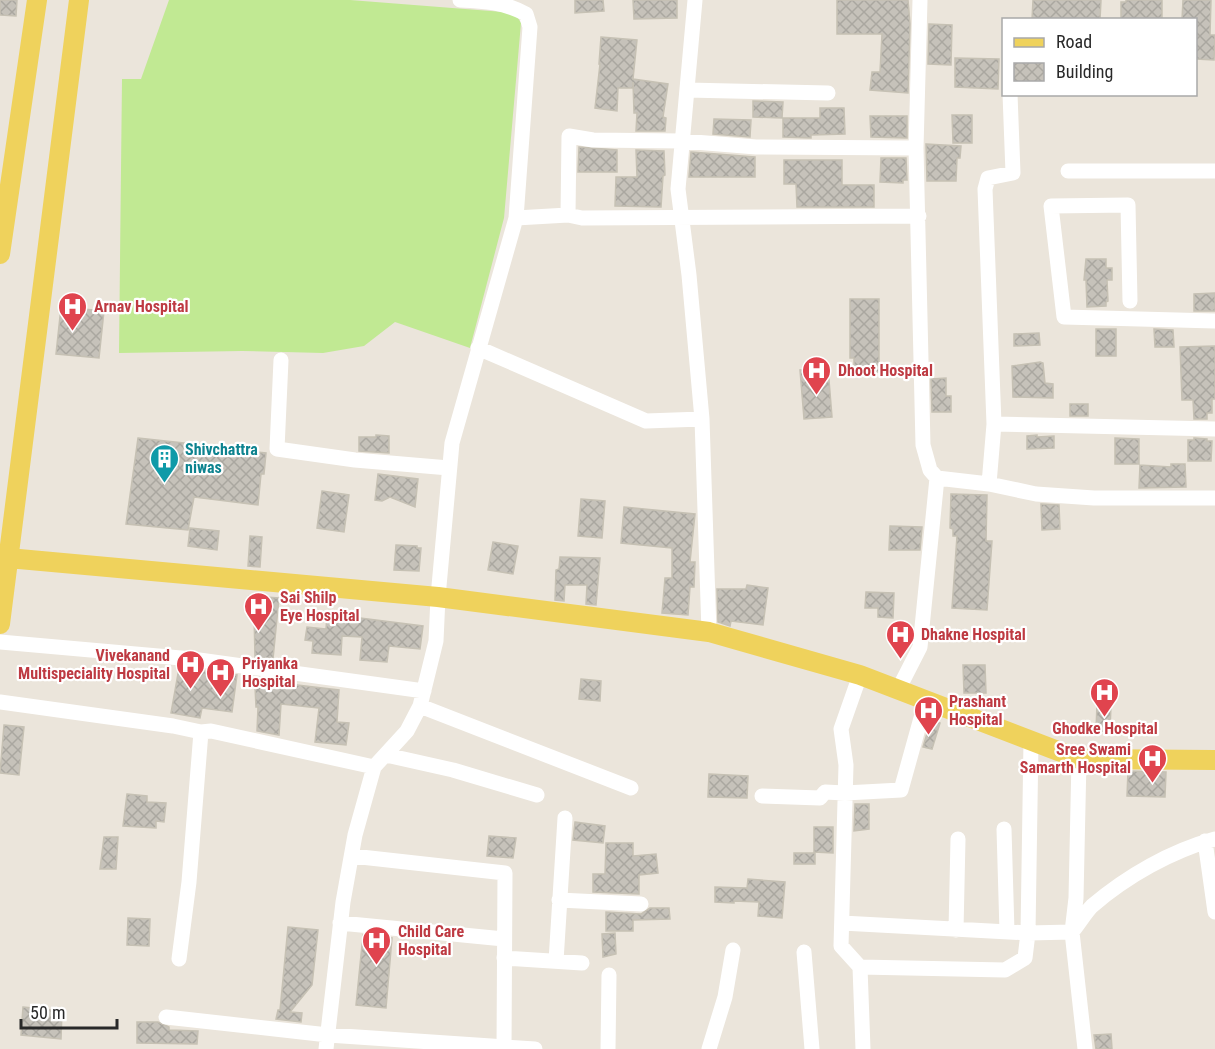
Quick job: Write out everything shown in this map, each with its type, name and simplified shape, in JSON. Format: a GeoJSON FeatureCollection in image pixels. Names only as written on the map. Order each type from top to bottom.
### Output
{"type":"FeatureCollection","features":[{"type":"Feature","properties":{"kind":"main road"},"geometry":{"type":"LineString","coordinates":[[0,254],[1,233],[37,0]]}},
{"type":"Feature","properties":{"kind":"main road"},"geometry":{"type":"LineString","coordinates":[[0,624],[79,0]]}},
{"type":"Feature","properties":{"kind":"main road"},"geometry":{"type":"LineString","coordinates":[[8,558],[438,597],[710,632],[860,675],[1079,759],[1215,760]]}},
{"type":"Feature","properties":{"kind":"street"},"geometry":{"type":"LineString","coordinates":[[327,1042],[340,923],[355,835],[374,767],[407,731],[422,699],[436,641],[452,443],[516,218],[530,27],[526,14],[514,7],[497,2],[460,0]]}},
{"type":"Feature","properties":{"kind":"street"},"geometry":{"type":"LineString","coordinates":[[694,0],[678,189],[702,419],[710,632]]}},
{"type":"Feature","properties":{"kind":"street"},"geometry":{"type":"LineString","coordinates":[[920,0],[916,148],[923,445],[930,470],[937,478],[989,484],[1035,494],[1094,498],[1215,498]]}},
{"type":"Feature","properties":{"kind":"street"},"geometry":{"type":"LineString","coordinates":[[687,90],[828,93]]}},
{"type":"Feature","properties":{"kind":"street"},"geometry":{"type":"LineString","coordinates":[[989,484],[994,424],[986,189],[988,178],[1013,173],[1010,96]]}},
{"type":"Feature","properties":{"kind":"street"},"geometry":{"type":"LineString","coordinates":[[568,215],[569,136],[593,140],[682,141],[756,147],[916,148]]}},
{"type":"Feature","properties":{"kind":"street"},"geometry":{"type":"LineString","coordinates":[[1068,171],[1215,171]]}},
{"type":"Feature","properties":{"kind":"street"},"geometry":{"type":"LineString","coordinates":[[1130,301],[1128,205],[1051,206],[1064,316],[1215,321]]}},
{"type":"Feature","properties":{"kind":"street"},"geometry":{"type":"LineString","coordinates":[[516,218],[568,215],[582,218],[919,216]]}},
{"type":"Feature","properties":{"kind":"street"},"geometry":{"type":"LineString","coordinates":[[478,348],[646,421],[702,419]]}},
{"type":"Feature","properties":{"kind":"street"},"geometry":{"type":"LineString","coordinates":[[281,360],[277,449],[355,460],[449,468]]}},
{"type":"Feature","properties":{"kind":"street"},"geometry":{"type":"LineString","coordinates":[[994,424],[1215,429]]}},
{"type":"Feature","properties":{"kind":"street"},"geometry":{"type":"LineString","coordinates":[[898,690],[920,647],[937,478]]}},
{"type":"Feature","properties":{"kind":"street"},"geometry":{"type":"LineString","coordinates":[[0,642],[192,659],[422,699],[631,788]]}},
{"type":"Feature","properties":{"kind":"street"},"geometry":{"type":"LineString","coordinates":[[860,675],[841,729],[846,765],[841,946],[860,967],[863,1049]]}},
{"type":"Feature","properties":{"kind":"street"},"geometry":{"type":"LineString","coordinates":[[762,796],[820,798],[825,792],[901,790],[927,700]]}},
{"type":"Feature","properties":{"kind":"street"},"geometry":{"type":"LineString","coordinates":[[0,702],[173,726],[201,732],[211,731],[374,767]]}},
{"type":"Feature","properties":{"kind":"street"},"geometry":{"type":"LineString","coordinates":[[179,959],[189,882],[201,732]]}},
{"type":"Feature","properties":{"kind":"street"},"geometry":{"type":"LineString","coordinates":[[860,967],[1005,970],[1025,958],[1028,933],[1031,741]]}},
{"type":"Feature","properties":{"kind":"street"},"geometry":{"type":"LineString","coordinates":[[386,755],[453,770],[537,795]]}},
{"type":"Feature","properties":{"kind":"street"},"geometry":{"type":"LineString","coordinates":[[1079,759],[1076,898],[1072,932],[1085,1049]]}},
{"type":"Feature","properties":{"kind":"street"},"geometry":{"type":"LineString","coordinates":[[556,961],[565,818]]}},
{"type":"Feature","properties":{"kind":"street"},"geometry":{"type":"LineString","coordinates":[[1004,829],[1007,932]]}},
{"type":"Feature","properties":{"kind":"street"},"geometry":{"type":"LineString","coordinates":[[956,930],[958,839]]}},
{"type":"Feature","properties":{"kind":"street"},"geometry":{"type":"LineString","coordinates":[[1072,932],[1090,908],[1117,887],[1188,847],[1210,840],[1215,912]]}},
{"type":"Feature","properties":{"kind":"street"},"geometry":{"type":"LineString","coordinates":[[352,856],[505,873],[504,1048]]}},
{"type":"Feature","properties":{"kind":"street"},"geometry":{"type":"LineString","coordinates":[[560,900],[641,904]]}},
{"type":"Feature","properties":{"kind":"street"},"geometry":{"type":"LineString","coordinates":[[340,923],[504,939]]}},
{"type":"Feature","properties":{"kind":"street"},"geometry":{"type":"LineString","coordinates":[[842,923],[1028,933],[1072,932]]}},
{"type":"Feature","properties":{"kind":"street"},"geometry":{"type":"LineString","coordinates":[[709,1049],[725,996],[733,950]]}},
{"type":"Feature","properties":{"kind":"street"},"geometry":{"type":"LineString","coordinates":[[804,952],[812,1049]]}},
{"type":"Feature","properties":{"kind":"street"},"geometry":{"type":"LineString","coordinates":[[504,958],[582,963]]}},
{"type":"Feature","properties":{"kind":"street"},"geometry":{"type":"LineString","coordinates":[[608,1049],[609,975]]}},
{"type":"Feature","properties":{"kind":"street"},"geometry":{"type":"LineString","coordinates":[[166,1017],[327,1042],[535,1049]]}},
{"type":"Feature","properties":{"kind":"green space"},"geometry":{"type":"Polygon","coordinates":[[[169,0],[350,0],[515,13],[521,23],[504,218],[470,348],[395,322],[364,346],[323,353],[242,351],[119,353],[122,79],[141,79],[169,0]]]}},
{"type":"Feature","properties":{"kind":"building"},"geometry":{"type":"Polygon","coordinates":[[[0,0],[17,0],[16,16],[0,15],[0,0]]]}},
{"type":"Feature","properties":{"kind":"building"},"geometry":{"type":"Polygon","coordinates":[[[575,0],[603,0],[604,11],[575,13],[575,0]]]}},
{"type":"Feature","properties":{"kind":"building"},"geometry":{"type":"Polygon","coordinates":[[[633,0],[677,0],[677,18],[634,19],[633,0]]]}},
{"type":"Feature","properties":{"kind":"building"},"geometry":{"type":"Polygon","coordinates":[[[837,0],[908,0],[910,24],[908,93],[870,90],[872,72],[880,72],[882,34],[837,34],[837,0]]]}},
{"type":"Feature","properties":{"kind":"building"},"geometry":{"type":"Polygon","coordinates":[[[1033,0],[1101,0],[1100,18],[1032,18],[1033,0]]]}},
{"type":"Feature","properties":{"kind":"building"},"geometry":{"type":"Polygon","coordinates":[[[1126,0],[1162,0],[1162,18],[1121,18],[1121,2],[1126,2],[1126,0]]]}},
{"type":"Feature","properties":{"kind":"building"},"geometry":{"type":"Polygon","coordinates":[[[1183,0],[1211,0],[1210,35],[1215,35],[1214,60],[1197,59],[1197,18],[1182,18],[1183,0]]]}},
{"type":"Feature","properties":{"kind":"building"},"geometry":{"type":"Polygon","coordinates":[[[929,24],[952,25],[951,65],[928,64],[929,24]]]}},
{"type":"Feature","properties":{"kind":"building"},"geometry":{"type":"Polygon","coordinates":[[[601,37],[637,40],[633,79],[668,84],[663,117],[666,118],[665,131],[636,131],[637,113],[634,113],[633,82],[633,88],[618,88],[617,111],[595,108],[601,37]]]}},
{"type":"Feature","properties":{"kind":"building"},"geometry":{"type":"Polygon","coordinates":[[[955,58],[999,59],[998,89],[955,87],[955,58]]]}},
{"type":"Feature","properties":{"kind":"building"},"geometry":{"type":"Polygon","coordinates":[[[753,101],[783,102],[782,118],[753,117],[753,101]]]}},
{"type":"Feature","properties":{"kind":"building"},"geometry":{"type":"Polygon","coordinates":[[[820,108],[844,108],[845,134],[811,135],[811,138],[783,137],[783,118],[820,118],[820,108]]]}},
{"type":"Feature","properties":{"kind":"building"},"geometry":{"type":"Polygon","coordinates":[[[952,115],[972,115],[972,143],[953,143],[952,115]]]}},
{"type":"Feature","properties":{"kind":"building"},"geometry":{"type":"Polygon","coordinates":[[[870,116],[907,116],[907,138],[871,137],[870,116]]]}},
{"type":"Feature","properties":{"kind":"building"},"geometry":{"type":"Polygon","coordinates":[[[714,119],[751,120],[750,137],[713,134],[714,119]]]}},
{"type":"Feature","properties":{"kind":"building"},"geometry":{"type":"Polygon","coordinates":[[[926,144],[961,146],[960,158],[957,158],[956,181],[927,181],[926,144]]]}},
{"type":"Feature","properties":{"kind":"building"},"geometry":{"type":"Polygon","coordinates":[[[579,147],[617,150],[617,172],[578,172],[579,147]]]}},
{"type":"Feature","properties":{"kind":"building"},"geometry":{"type":"Polygon","coordinates":[[[636,150],[664,151],[665,175],[663,176],[661,207],[615,206],[616,177],[637,177],[636,150]]]}},
{"type":"Feature","properties":{"kind":"building"},"geometry":{"type":"Polygon","coordinates":[[[691,152],[755,157],[755,177],[689,177],[691,152]]]}},
{"type":"Feature","properties":{"kind":"building"},"geometry":{"type":"Polygon","coordinates":[[[881,158],[906,158],[907,180],[903,180],[903,183],[880,182],[881,158]]]}},
{"type":"Feature","properties":{"kind":"building"},"geometry":{"type":"Polygon","coordinates":[[[784,160],[842,160],[842,185],[874,185],[874,207],[797,207],[796,184],[784,184],[784,160]]]}},
{"type":"Feature","properties":{"kind":"building"},"geometry":{"type":"Polygon","coordinates":[[[1086,259],[1106,259],[1106,268],[1112,268],[1112,280],[1107,280],[1108,301],[1106,306],[1087,307],[1086,280],[1084,280],[1086,259]]]}},
{"type":"Feature","properties":{"kind":"building"},"geometry":{"type":"Polygon","coordinates":[[[1215,293],[1215,311],[1194,311],[1194,294],[1215,293]]]}},
{"type":"Feature","properties":{"kind":"building"},"geometry":{"type":"Polygon","coordinates":[[[850,299],[879,299],[879,372],[854,372],[854,358],[850,358],[850,299]]]}},
{"type":"Feature","properties":{"kind":"building"},"geometry":{"type":"Polygon","coordinates":[[[61,307],[104,311],[99,358],[56,354],[61,307]]]}},
{"type":"Feature","properties":{"kind":"building"},"geometry":{"type":"Polygon","coordinates":[[[1096,329],[1116,329],[1116,356],[1096,356],[1096,329]]]}},
{"type":"Feature","properties":{"kind":"building"},"geometry":{"type":"Polygon","coordinates":[[[1154,329],[1173,330],[1174,347],[1155,347],[1154,329]]]}},
{"type":"Feature","properties":{"kind":"building"},"geometry":{"type":"Polygon","coordinates":[[[1039,333],[1040,345],[1014,346],[1014,334],[1039,333]]]}},
{"type":"Feature","properties":{"kind":"building"},"geometry":{"type":"Polygon","coordinates":[[[1215,346],[1215,399],[1212,399],[1212,413],[1207,413],[1207,419],[1194,419],[1193,400],[1182,400],[1180,347],[1215,346]]]}},
{"type":"Feature","properties":{"kind":"building"},"geometry":{"type":"Polygon","coordinates":[[[1043,363],[1045,383],[1053,384],[1053,398],[1013,397],[1012,366],[1043,363]]]}},
{"type":"Feature","properties":{"kind":"building"},"geometry":{"type":"Polygon","coordinates":[[[828,368],[832,417],[804,419],[800,370],[828,368]]]}},
{"type":"Feature","properties":{"kind":"building"},"geometry":{"type":"Polygon","coordinates":[[[946,378],[946,396],[951,396],[951,412],[932,412],[931,379],[946,378]]]}},
{"type":"Feature","properties":{"kind":"building"},"geometry":{"type":"Polygon","coordinates":[[[1070,404],[1088,404],[1088,416],[1070,416],[1070,404]]]}},
{"type":"Feature","properties":{"kind":"building"},"geometry":{"type":"Polygon","coordinates":[[[376,435],[389,436],[389,453],[359,451],[359,437],[376,437],[376,435]]]}},
{"type":"Feature","properties":{"kind":"building"},"geometry":{"type":"Polygon","coordinates":[[[1037,435],[1037,437],[1054,436],[1054,448],[1027,449],[1027,436],[1037,435]]]}},
{"type":"Feature","properties":{"kind":"building","name":"Shivchattra niwas"},"geometry":{"type":"Polygon","coordinates":[[[138,438],[266,453],[258,505],[194,497],[188,530],[126,524],[138,438]]]}},
{"type":"Feature","properties":{"kind":"building"},"geometry":{"type":"Polygon","coordinates":[[[1115,438],[1139,439],[1139,464],[1115,464],[1115,438]]]}},
{"type":"Feature","properties":{"kind":"building"},"geometry":{"type":"Polygon","coordinates":[[[1194,438],[1212,441],[1211,461],[1188,461],[1188,440],[1194,440],[1194,438]]]}},
{"type":"Feature","properties":{"kind":"building"},"geometry":{"type":"Polygon","coordinates":[[[1171,464],[1185,464],[1186,487],[1139,488],[1140,465],[1171,467],[1171,464]]]}},
{"type":"Feature","properties":{"kind":"building"},"geometry":{"type":"Polygon","coordinates":[[[378,474],[418,479],[415,507],[390,497],[382,501],[375,500],[378,474]]]}},
{"type":"Feature","properties":{"kind":"building"},"geometry":{"type":"Polygon","coordinates":[[[322,491],[349,495],[344,532],[317,528],[322,491]]]}},
{"type":"Feature","properties":{"kind":"building"},"geometry":{"type":"Polygon","coordinates":[[[951,494],[987,495],[986,541],[992,541],[987,610],[952,608],[957,536],[953,536],[953,529],[950,528],[951,494]]]}},
{"type":"Feature","properties":{"kind":"building"},"geometry":{"type":"Polygon","coordinates":[[[581,499],[605,501],[602,538],[578,536],[581,499]]]}},
{"type":"Feature","properties":{"kind":"building"},"geometry":{"type":"Polygon","coordinates":[[[1041,504],[1059,505],[1060,529],[1042,530],[1041,504]]]}},
{"type":"Feature","properties":{"kind":"building"},"geometry":{"type":"Polygon","coordinates":[[[624,507],[695,514],[690,562],[695,562],[694,587],[690,587],[688,615],[662,613],[665,578],[672,578],[672,548],[621,543],[624,507]]]}},
{"type":"Feature","properties":{"kind":"building"},"geometry":{"type":"Polygon","coordinates":[[[890,526],[922,527],[920,550],[889,550],[890,526]]]}},
{"type":"Feature","properties":{"kind":"building"},"geometry":{"type":"Polygon","coordinates":[[[190,528],[219,531],[217,550],[188,546],[190,528]]]}},
{"type":"Feature","properties":{"kind":"building"},"geometry":{"type":"Polygon","coordinates":[[[250,536],[262,537],[260,567],[248,566],[250,536]]]}},
{"type":"Feature","properties":{"kind":"building"},"geometry":{"type":"Polygon","coordinates":[[[493,542],[518,546],[513,574],[488,570],[493,542]]]}},
{"type":"Feature","properties":{"kind":"building"},"geometry":{"type":"Polygon","coordinates":[[[396,545],[421,548],[419,571],[394,570],[396,545]]]}},
{"type":"Feature","properties":{"kind":"building"},"geometry":{"type":"Polygon","coordinates":[[[560,557],[600,558],[596,605],[586,604],[587,585],[565,585],[564,601],[555,600],[556,570],[559,569],[560,557]]]}},
{"type":"Feature","properties":{"kind":"building"},"geometry":{"type":"Polygon","coordinates":[[[747,585],[768,588],[763,625],[731,621],[730,626],[718,622],[717,589],[746,589],[747,585]]]}},
{"type":"Feature","properties":{"kind":"building"},"geometry":{"type":"Polygon","coordinates":[[[866,592],[894,593],[893,618],[878,617],[878,608],[865,608],[866,592]]]}},
{"type":"Feature","properties":{"kind":"building"},"geometry":{"type":"Polygon","coordinates":[[[249,596],[279,598],[273,659],[255,657],[254,613],[248,613],[249,596]]]}},
{"type":"Feature","properties":{"kind":"building"},"geometry":{"type":"Polygon","coordinates":[[[327,616],[423,626],[420,649],[389,646],[387,662],[360,660],[362,637],[342,636],[341,655],[312,653],[313,641],[305,640],[307,627],[326,629],[327,616]]]}},
{"type":"Feature","properties":{"kind":"building"},"geometry":{"type":"Polygon","coordinates":[[[963,665],[985,665],[986,693],[964,693],[963,665]]]}},
{"type":"Feature","properties":{"kind":"building"},"geometry":{"type":"Polygon","coordinates":[[[179,668],[237,675],[232,712],[202,708],[200,718],[171,713],[179,668]]]}},
{"type":"Feature","properties":{"kind":"building"},"geometry":{"type":"Polygon","coordinates":[[[581,679],[601,681],[600,701],[579,699],[581,679]]]}},
{"type":"Feature","properties":{"kind":"building"},"geometry":{"type":"Polygon","coordinates":[[[297,685],[339,690],[337,722],[349,723],[346,745],[315,742],[319,708],[281,704],[279,735],[257,731],[258,707],[256,707],[255,686],[297,685]]]}},
{"type":"Feature","properties":{"kind":"building"},"geometry":{"type":"Polygon","coordinates":[[[1097,704],[1111,704],[1110,731],[1096,731],[1097,704]]]}},
{"type":"Feature","properties":{"kind":"building"},"geometry":{"type":"Polygon","coordinates":[[[931,720],[940,723],[932,749],[923,747],[931,720]]]}},
{"type":"Feature","properties":{"kind":"building"},"geometry":{"type":"Polygon","coordinates":[[[4,725],[24,727],[19,775],[0,773],[4,725]]]}},
{"type":"Feature","properties":{"kind":"building"},"geometry":{"type":"Polygon","coordinates":[[[1128,771],[1166,772],[1165,797],[1127,796],[1128,771]]]}},
{"type":"Feature","properties":{"kind":"building"},"geometry":{"type":"Polygon","coordinates":[[[709,774],[748,776],[747,798],[708,797],[709,774]]]}},
{"type":"Feature","properties":{"kind":"building"},"geometry":{"type":"Polygon","coordinates":[[[127,794],[147,796],[147,802],[166,803],[164,822],[156,821],[156,828],[123,826],[127,794]]]}},
{"type":"Feature","properties":{"kind":"building"},"geometry":{"type":"Polygon","coordinates":[[[855,804],[869,804],[869,829],[854,831],[855,804]]]}},
{"type":"Feature","properties":{"kind":"building"},"geometry":{"type":"Polygon","coordinates":[[[575,822],[605,826],[603,843],[573,840],[575,822]]]}},
{"type":"Feature","properties":{"kind":"building"},"geometry":{"type":"Polygon","coordinates":[[[814,827],[833,827],[833,853],[814,852],[814,827]]]}},
{"type":"Feature","properties":{"kind":"building"},"geometry":{"type":"Polygon","coordinates":[[[489,836],[516,838],[513,858],[487,856],[489,836]]]}},
{"type":"Feature","properties":{"kind":"building"},"geometry":{"type":"Polygon","coordinates":[[[104,837],[118,837],[116,869],[100,869],[104,837]]]}},
{"type":"Feature","properties":{"kind":"building"},"geometry":{"type":"Polygon","coordinates":[[[606,843],[633,843],[633,856],[656,854],[658,873],[639,875],[639,894],[593,892],[593,874],[605,874],[606,843]]]}},
{"type":"Feature","properties":{"kind":"building"},"geometry":{"type":"Polygon","coordinates":[[[794,853],[815,853],[815,864],[794,864],[794,853]]]}},
{"type":"Feature","properties":{"kind":"building"},"geometry":{"type":"Polygon","coordinates":[[[748,879],[785,882],[782,918],[758,916],[759,902],[715,902],[715,887],[747,888],[748,879]]]}},
{"type":"Feature","properties":{"kind":"building"},"geometry":{"type":"Polygon","coordinates":[[[650,908],[669,908],[670,919],[633,920],[633,931],[606,931],[606,912],[641,914],[650,908]]]}},
{"type":"Feature","properties":{"kind":"building"},"geometry":{"type":"Polygon","coordinates":[[[128,918],[150,919],[149,946],[127,945],[128,918]]]}},
{"type":"Feature","properties":{"kind":"building"},"geometry":{"type":"Polygon","coordinates":[[[288,927],[318,930],[312,985],[290,1012],[302,1013],[301,1022],[276,1019],[278,1010],[280,1010],[288,927]]]}},
{"type":"Feature","properties":{"kind":"building"},"geometry":{"type":"Polygon","coordinates":[[[615,933],[616,954],[603,957],[602,934],[615,933]]]}},
{"type":"Feature","properties":{"kind":"building"},"geometry":{"type":"Polygon","coordinates":[[[363,935],[392,938],[386,1008],[356,1005],[363,935]]]}},
{"type":"Feature","properties":{"kind":"building"},"geometry":{"type":"Polygon","coordinates":[[[23,1007],[62,1011],[61,1039],[21,1035],[23,1007]]]}},
{"type":"Feature","properties":{"kind":"building"},"geometry":{"type":"Polygon","coordinates":[[[137,1022],[158,1022],[169,1027],[169,1030],[198,1031],[197,1044],[137,1043],[137,1022]]]}},
{"type":"Feature","properties":{"kind":"building"},"geometry":{"type":"Polygon","coordinates":[[[1111,1034],[1112,1049],[1096,1049],[1094,1035],[1111,1034]]]}},
{"type":"Feature","properties":{"kind":"place","name":"Arnav Hospital"},"geometry":{"type":"Point","coordinates":[73,332]}},
{"type":"Feature","properties":{"kind":"place","name":"Dhoot Hospital"},"geometry":{"type":"Point","coordinates":[817,396]}},
{"type":"Feature","properties":{"kind":"place","name":"Shivchattra niwas"},"geometry":{"type":"Point","coordinates":[164,484]}},
{"type":"Feature","properties":{"kind":"place","name":"Sai Shilp Eye Hospital"},"geometry":{"type":"Point","coordinates":[259,632]}},
{"type":"Feature","properties":{"kind":"place","name":"Dhakne Hospital"},"geometry":{"type":"Point","coordinates":[900,660]}},
{"type":"Feature","properties":{"kind":"place","name":"Vivekanand Multispeciality Hospital"},"geometry":{"type":"Point","coordinates":[191,690]}},
{"type":"Feature","properties":{"kind":"place","name":"Priyanka Hospital"},"geometry":{"type":"Point","coordinates":[221,698]}},
{"type":"Feature","properties":{"kind":"place","name":"Ghodke Hospital"},"geometry":{"type":"Point","coordinates":[1105,718]}},
{"type":"Feature","properties":{"kind":"place","name":"Prashant Hospital"},"geometry":{"type":"Point","coordinates":[928,736]}},
{"type":"Feature","properties":{"kind":"place","name":"Sree Swami Samarth Hospital"},"geometry":{"type":"Point","coordinates":[1152,784]}},
{"type":"Feature","properties":{"kind":"place","name":"Child Care Hospital"},"geometry":{"type":"Point","coordinates":[377,966]}}]}
